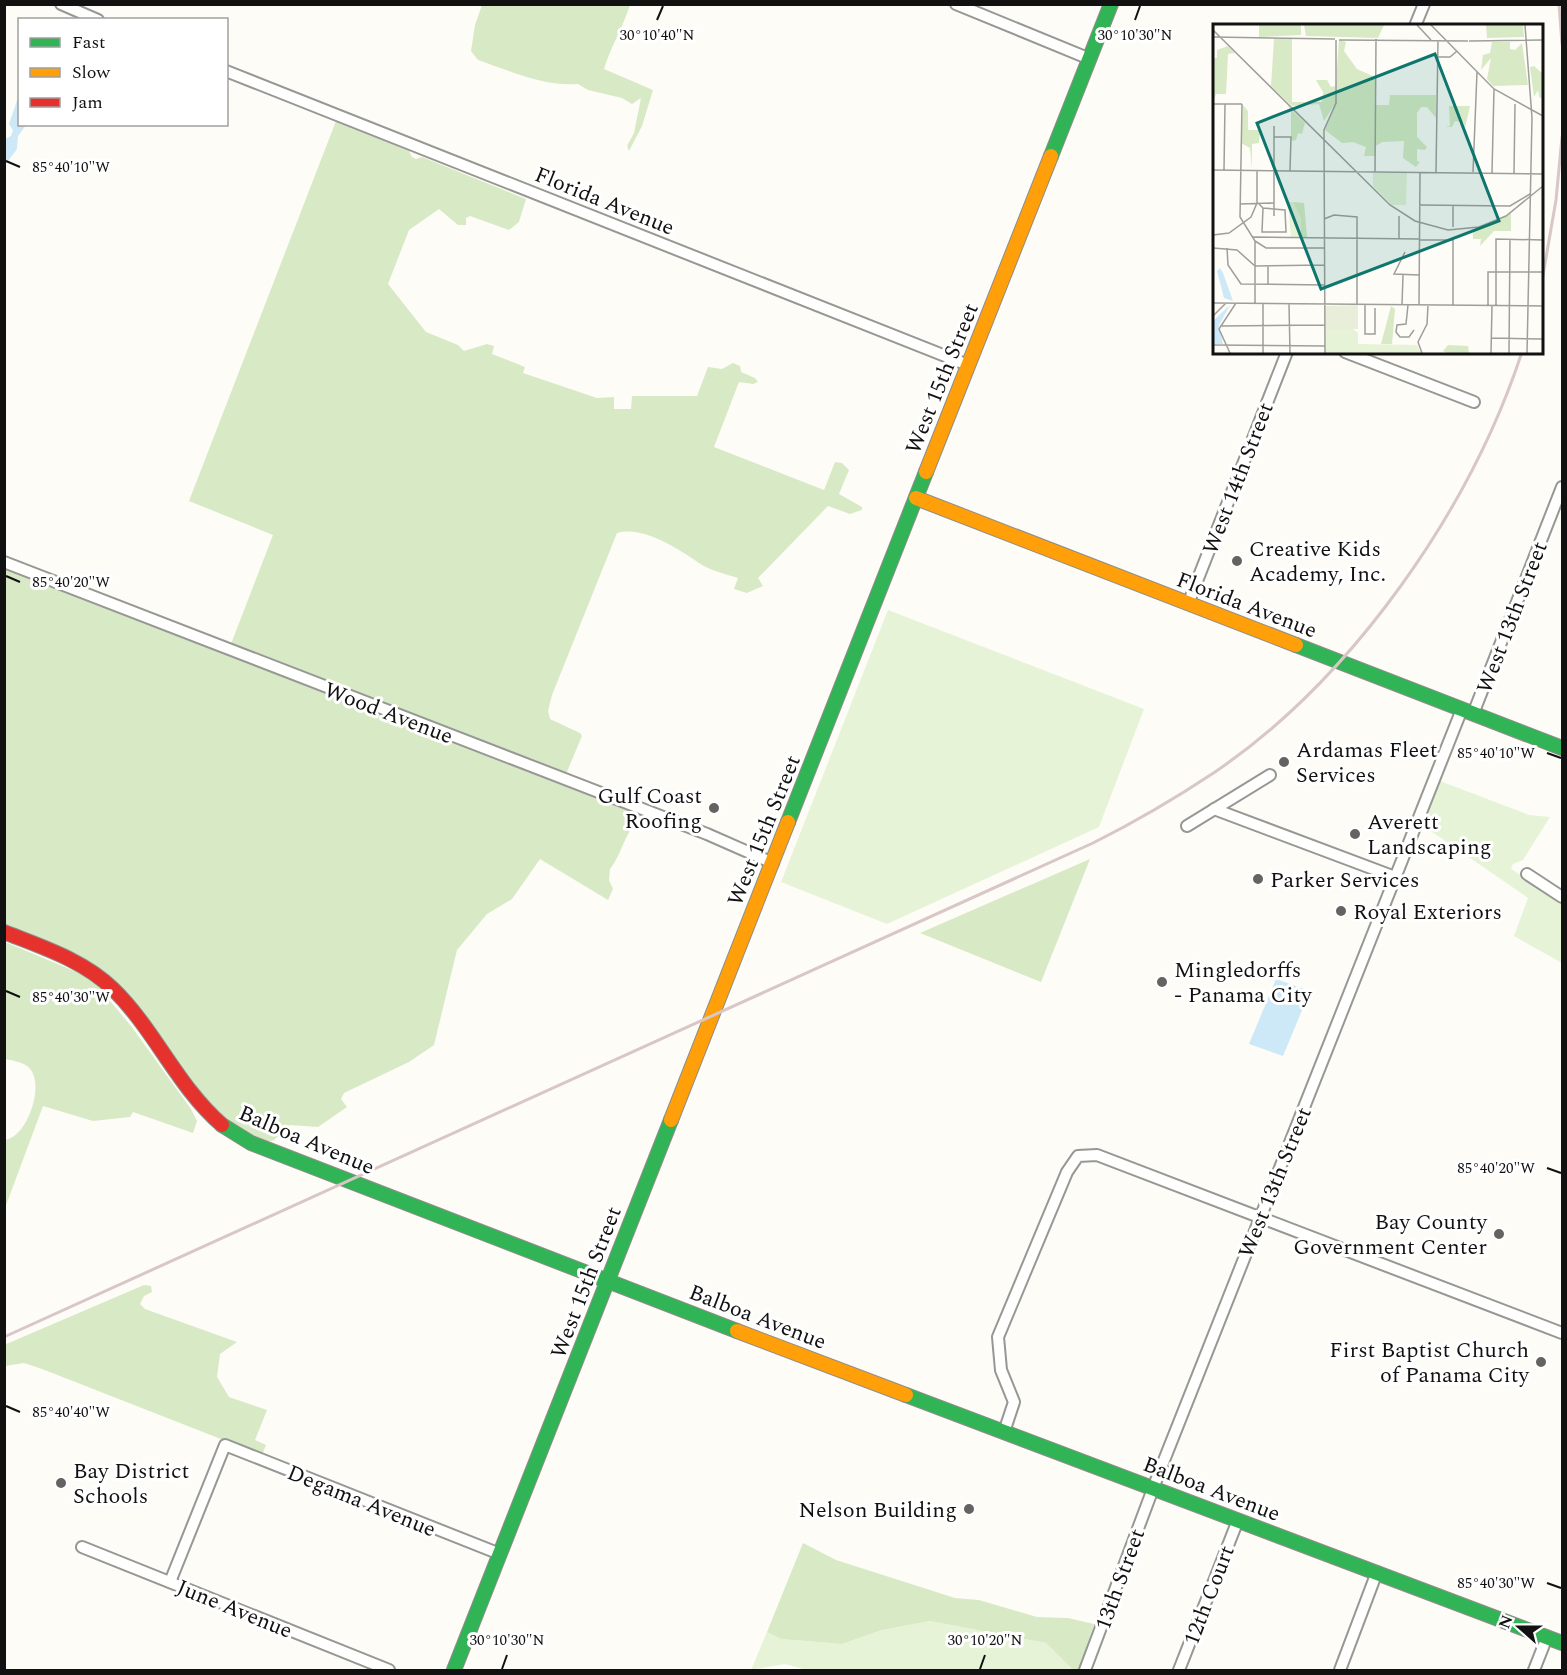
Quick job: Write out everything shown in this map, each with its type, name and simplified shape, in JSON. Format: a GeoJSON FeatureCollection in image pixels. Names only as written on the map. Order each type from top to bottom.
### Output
{"type":"FeatureCollection","features":[{"type":"Feature","properties":{"kind":"main road","name":"West 15th Street"},"geometry":{"type":"LineString","coordinates":[[454,1671],[1111,4]]}},
{"type":"Feature","properties":{"kind":"main road","name":"Florida Avenue"},"geometry":{"type":"LineString","coordinates":[[916,498],[1563,748]]}},
{"type":"Feature","properties":{"kind":"main road","name":"Balboa Avenue"},"geometry":{"type":"LineString","coordinates":[[4,932],[72,961],[109,986],[133,1012],[196,1102],[214,1120],[239,1137],[607,1282],[1563,1643]]}},
{"type":"Feature","properties":{"kind":"street"},"geometry":{"type":"LineString","coordinates":[[61,4],[93,18]]}},
{"type":"Feature","properties":{"kind":"street"},"geometry":{"type":"LineString","coordinates":[[956,4],[1089,58]]}},
{"type":"Feature","properties":{"kind":"street"},"geometry":{"type":"LineString","coordinates":[[1416,24],[1424,4]]}},
{"type":"Feature","properties":{"kind":"street","name":"Florida Avenue"},"geometry":{"type":"LineString","coordinates":[[228,72],[968,365]]}},
{"type":"Feature","properties":{"kind":"street","name":"West 14th Street"},"geometry":{"type":"LineString","coordinates":[[1188,604],[1286,354]]}},
{"type":"Feature","properties":{"kind":"street"},"geometry":{"type":"LineString","coordinates":[[1350,354],[1474,402]]}},
{"type":"Feature","properties":{"kind":"street","name":"West 13th Street"},"geometry":{"type":"LineString","coordinates":[[1153,1488],[1395,877],[1563,487]]}},
{"type":"Feature","properties":{"kind":"street","name":"Wood Avenue"},"geometry":{"type":"LineString","coordinates":[[4,562],[707,834],[773,863]]}},
{"type":"Feature","properties":{"kind":"street"},"geometry":{"type":"LineString","coordinates":[[1187,826],[1270,775]]}},
{"type":"Feature","properties":{"kind":"street"},"geometry":{"type":"LineString","coordinates":[[1214,809],[1395,877]]}},
{"type":"Feature","properties":{"kind":"street"},"geometry":{"type":"LineString","coordinates":[[1527,874],[1563,897]]}},
{"type":"Feature","properties":{"kind":"street"},"geometry":{"type":"LineString","coordinates":[[1004,1432],[1014,1402],[1001,1370],[998,1337],[1067,1172],[1078,1156],[1097,1155],[1563,1333]]}},
{"type":"Feature","properties":{"kind":"street","name":"Degama Avenue"},"geometry":{"type":"LineString","coordinates":[[170,1582],[225,1445],[500,1554]]}},
{"type":"Feature","properties":{"kind":"street","name":"13th Street"},"geometry":{"type":"LineString","coordinates":[[1085,1671],[1153,1488]]}},
{"type":"Feature","properties":{"kind":"street","name":"12th Court"},"geometry":{"type":"LineString","coordinates":[[1179,1671],[1238,1520]]}},
{"type":"Feature","properties":{"kind":"street","name":"June Avenue"},"geometry":{"type":"LineString","coordinates":[[82,1547],[389,1671]]}},
{"type":"Feature","properties":{"kind":"street"},"geometry":{"type":"LineString","coordinates":[[1340,1671],[1377,1572]]}},
{"type":"Feature","properties":{"kind":"street"},"geometry":{"type":"LineString","coordinates":[[1534,1671],[1547,1637]]}},
{"type":"Feature","properties":{"kind":"green space"},"geometry":{"type":"Polygon","coordinates":[[[482,5],[630,5],[604,69],[653,90],[642,126],[629,151],[627,146],[634,133],[641,98],[632,104],[622,98],[588,90],[578,84],[540,81],[478,60],[471,51],[475,25],[482,5]]]}},
{"type":"Feature","properties":{"kind":"green space"},"geometry":{"type":"Polygon","coordinates":[[[336,121],[409,151],[416,159],[422,157],[526,199],[519,222],[509,230],[470,216],[466,218],[466,225],[458,225],[439,209],[409,230],[388,284],[426,332],[458,345],[464,351],[487,344],[494,346],[492,354],[525,367],[523,373],[597,398],[614,397],[614,409],[631,409],[632,396],[697,396],[708,367],[722,369],[733,363],[740,366],[741,372],[755,378],[758,382],[753,384],[739,382],[714,447],[824,490],[835,462],[842,463],[849,470],[839,494],[862,507],[862,510],[850,514],[828,506],[758,578],[763,586],[747,593],[734,589],[738,578],[706,567],[661,540],[628,531],[617,533],[552,695],[548,711],[550,719],[582,736],[566,774],[231,644],[273,535],[189,501],[336,121]]]}},
{"type":"Feature","properties":{"kind":"green space"},"geometry":{"type":"Polygon","coordinates":[[[4,567],[644,816],[633,826],[610,869],[609,880],[613,889],[608,900],[540,859],[512,899],[487,914],[457,950],[434,1045],[409,1062],[344,1093],[341,1099],[347,1107],[318,1127],[290,1125],[274,1140],[263,1143],[236,1127],[198,1094],[131,1001],[5,927],[4,567]]]}},
{"type":"Feature","properties":{"kind":"green space"},"geometry":{"type":"Polygon","coordinates":[[[888,610],[1144,709],[1099,827],[887,924],[781,882],[888,610]]]}},
{"type":"Feature","properties":{"kind":"green space"},"geometry":{"type":"Polygon","coordinates":[[[1440,781],[1529,815],[1550,817],[1523,860],[1513,864],[1511,869],[1562,901],[1562,963],[1514,936],[1528,898],[1422,825],[1440,781]]]}},
{"type":"Feature","properties":{"kind":"green space"},"geometry":{"type":"Polygon","coordinates":[[[1090,859],[1041,982],[920,933],[1090,859]]]}},
{"type":"Feature","properties":{"kind":"green space"},"geometry":{"type":"Polygon","coordinates":[[[5,942],[91,978],[131,1026],[191,1109],[197,1121],[193,1133],[133,1112],[130,1117],[93,1121],[43,1106],[5,1208],[5,1140],[13,1137],[27,1119],[35,1095],[35,1083],[33,1073],[27,1066],[5,1059],[5,942]]]}},
{"type":"Feature","properties":{"kind":"green space"},"geometry":{"type":"Polygon","coordinates":[[[144,1285],[151,1286],[152,1292],[144,1296],[140,1304],[145,1309],[237,1342],[220,1354],[217,1377],[229,1397],[267,1410],[255,1440],[266,1445],[262,1455],[42,1369],[24,1363],[5,1366],[4,1345],[144,1285]]]}},
{"type":"Feature","properties":{"kind":"green space"},"geometry":{"type":"Polygon","coordinates":[[[803,1543],[836,1560],[955,1598],[979,1600],[1037,1617],[1068,1618],[1094,1624],[1079,1670],[1073,1670],[1046,1643],[930,1621],[882,1630],[842,1644],[781,1639],[767,1632],[803,1543]]]}},
{"type":"Feature","properties":{"kind":"green space"},"geometry":{"type":"Polygon","coordinates":[[[930,1621],[1046,1643],[1073,1670],[807,1670],[785,1664],[751,1670],[767,1632],[781,1639],[842,1644],[882,1630],[930,1621]]]}},
{"type":"Feature","properties":{"kind":"water"},"geometry":{"type":"Polygon","coordinates":[[[18,98],[18,126],[25,126],[18,136],[17,149],[5,165],[5,139],[11,136],[13,130],[9,124],[18,98]]]}},
{"type":"Feature","properties":{"kind":"water"},"geometry":{"type":"Polygon","coordinates":[[[1276,979],[1310,991],[1283,1056],[1249,1044],[1276,979]]]}},
{"type":"Feature","properties":{"kind":"railway"},"geometry":{"type":"LineString","coordinates":[[1559,4],[1562,44]]}},
{"type":"Feature","properties":{"kind":"railway"},"geometry":{"type":"LineString","coordinates":[[1543,275],[1556,200],[1562,137]]}},
{"type":"Feature","properties":{"kind":"railway"},"geometry":{"type":"LineString","coordinates":[[4,1337],[1093,843],[1200,782],[1266,733],[1314,689],[1359,639],[1401,586],[1438,530],[1472,471],[1500,412],[1521,354]]}},
{"type":"Feature","properties":{"kind":"traffic: fast"},"geometry":{"type":"LineString","coordinates":[[1051,156],[1111,4]]}},
{"type":"Feature","properties":{"kind":"traffic: fast"},"geometry":{"type":"LineString","coordinates":[[788,822],[926,472]]}},
{"type":"Feature","properties":{"kind":"traffic: fast"},"geometry":{"type":"LineString","coordinates":[[1296,645],[1562,748]]}},
{"type":"Feature","properties":{"kind":"traffic: fast"},"geometry":{"type":"LineString","coordinates":[[454,1670],[671,1120]]}},
{"type":"Feature","properties":{"kind":"traffic: fast"},"geometry":{"type":"LineString","coordinates":[[222,1125],[251,1143],[737,1331]]}},
{"type":"Feature","properties":{"kind":"traffic: fast"},"geometry":{"type":"LineString","coordinates":[[906,1395],[1562,1643]]}},
{"type":"Feature","properties":{"kind":"traffic: slow"},"geometry":{"type":"LineString","coordinates":[[926,472],[1051,156]]}},
{"type":"Feature","properties":{"kind":"traffic: slow"},"geometry":{"type":"LineString","coordinates":[[916,498],[1296,645]]}},
{"type":"Feature","properties":{"kind":"traffic: slow"},"geometry":{"type":"LineString","coordinates":[[671,1120],[788,822]]}},
{"type":"Feature","properties":{"kind":"traffic: slow"},"geometry":{"type":"LineString","coordinates":[[737,1331],[906,1395]]}},
{"type":"Feature","properties":{"kind":"traffic: jam"},"geometry":{"type":"LineString","coordinates":[[4,932],[75,962],[113,989],[141,1022],[192,1093],[222,1125]]}},
{"type":"Feature","properties":{"kind":"place","name":"Creative Kids Academy, Inc."},"geometry":{"type":"Point","coordinates":[1237,561]}},
{"type":"Feature","properties":{"kind":"place","name":"Ardamas Fleet Services"},"geometry":{"type":"Point","coordinates":[1284,762]}},
{"type":"Feature","properties":{"kind":"place","name":"Gulf Coast Roofing"},"geometry":{"type":"Point","coordinates":[714,808]}},
{"type":"Feature","properties":{"kind":"place","name":"Averett Landscaping"},"geometry":{"type":"Point","coordinates":[1355,834]}},
{"type":"Feature","properties":{"kind":"place","name":"Parker Services"},"geometry":{"type":"Point","coordinates":[1258,879]}},
{"type":"Feature","properties":{"kind":"place","name":"Royal Exteriors"},"geometry":{"type":"Point","coordinates":[1341,911]}},
{"type":"Feature","properties":{"kind":"place","name":"Mingledorffs - Panama City"},"geometry":{"type":"Point","coordinates":[1162,982]}},
{"type":"Feature","properties":{"kind":"place","name":"Bay County Government Center"},"geometry":{"type":"Point","coordinates":[1499,1234]}},
{"type":"Feature","properties":{"kind":"place","name":"First Baptist Church of Panama City"},"geometry":{"type":"Point","coordinates":[1541,1362]}},
{"type":"Feature","properties":{"kind":"place","name":"Bay District Schools"},"geometry":{"type":"Point","coordinates":[61,1483]}},
{"type":"Feature","properties":{"kind":"place","name":"Nelson Building"},"geometry":{"type":"Point","coordinates":[969,1509]}}]}
